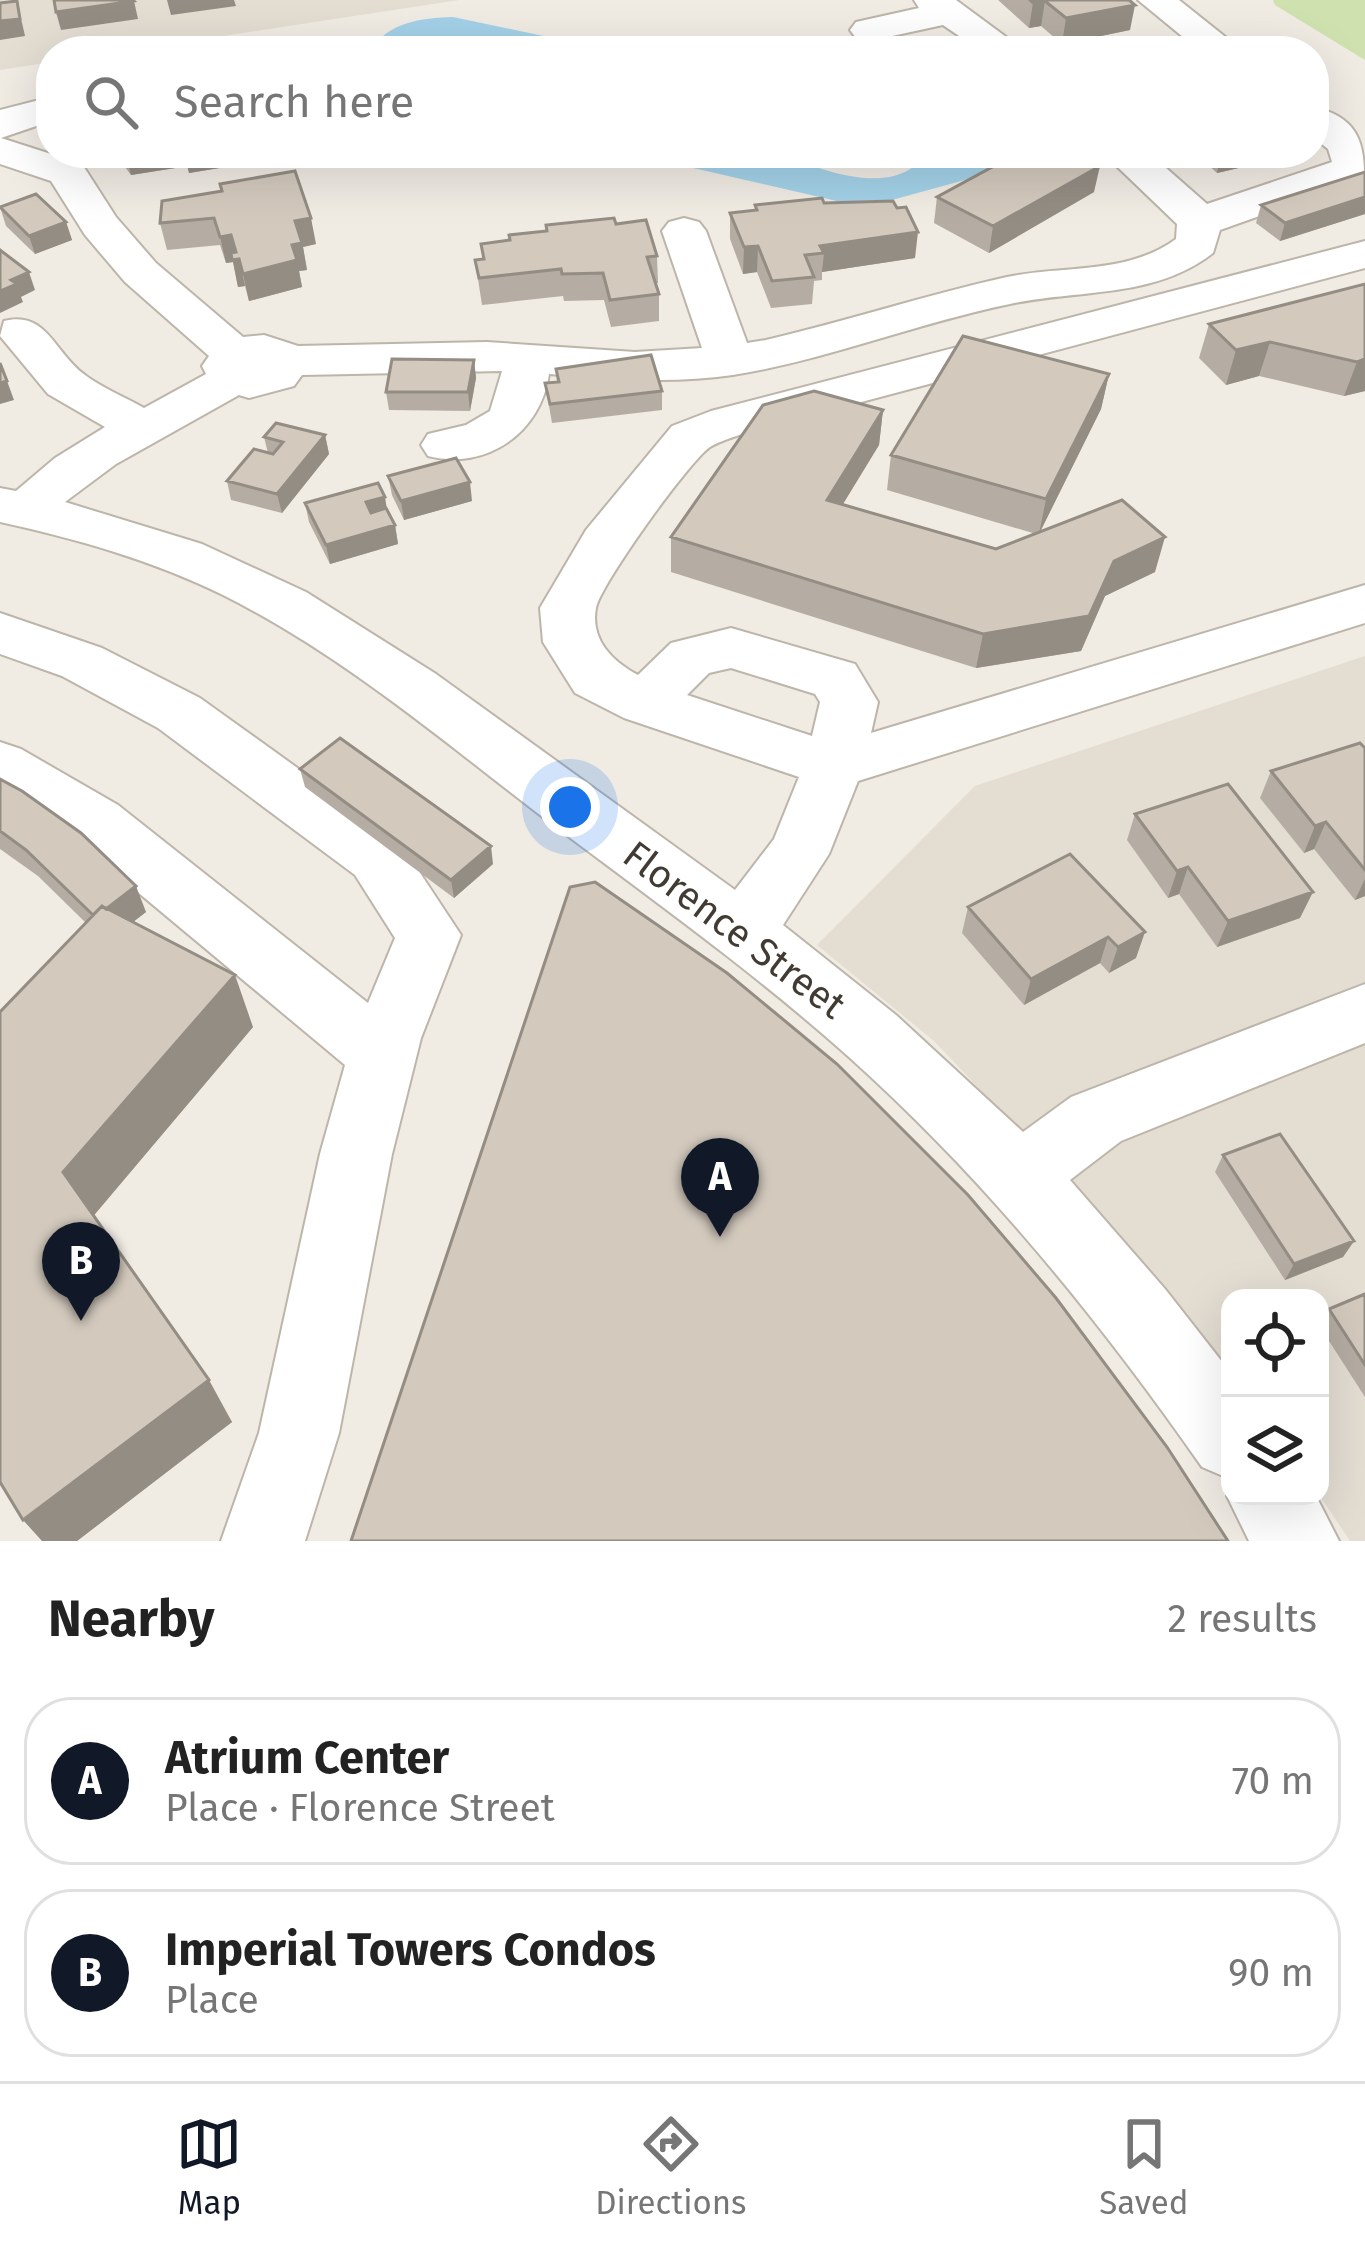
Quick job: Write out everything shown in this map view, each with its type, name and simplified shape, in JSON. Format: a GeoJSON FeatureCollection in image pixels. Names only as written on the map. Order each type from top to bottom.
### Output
{"type":"FeatureCollection","features":[{"type":"Feature","properties":{"kind":"street"},"geometry":{"type":"LineString","coordinates":[[1156,0],[1204,36]]}},
{"type":"Feature","properties":{"kind":"street"},"geometry":{"type":"LineString","coordinates":[[869,30],[939,6],[984,36]]}},
{"type":"Feature","properties":{"kind":"street"},"geometry":{"type":"LineString","coordinates":[[0,126],[36,111]]}},
{"type":"Feature","properties":{"kind":"street"},"geometry":{"type":"LineString","coordinates":[[1198,223],[1241,202],[1319,183],[1349,170],[1353,161],[1346,143],[1329,130]]}},
{"type":"Feature","properties":{"kind":"street"},"geometry":{"type":"LineString","coordinates":[[0,150],[36,156]]}},
{"type":"Feature","properties":{"kind":"street"},"geometry":{"type":"LineString","coordinates":[[76,168],[92,219],[163,299],[234,366],[264,381],[286,369],[288,361],[363,357],[635,366],[730,361],[791,350],[1011,290],[1150,269],[1183,258],[1197,244],[1198,223],[1181,200],[1142,168]]}},
{"type":"Feature","properties":{"kind":"street"},"geometry":{"type":"LineString","coordinates":[[684,231],[730,361]]}},
{"type":"Feature","properties":{"kind":"street"},"geometry":{"type":"LineString","coordinates":[[1365,254],[728,422],[690,437],[605,543],[568,608],[571,642],[596,678],[644,703],[835,766],[1365,604]]}},
{"type":"Feature","properties":{"kind":"street"},"geometry":{"type":"LineString","coordinates":[[20,331],[64,384],[143,428]]}},
{"type":"Feature","properties":{"kind":"street"},"geometry":{"type":"LineString","coordinates":[[446,445],[483,438],[508,423],[523,398],[527,359]]}},
{"type":"Feature","properties":{"kind":"street"},"geometry":{"type":"LineString","coordinates":[[14,508],[234,366]]}},
{"type":"Feature","properties":{"kind":"street","name":"Florence Street"},"geometry":{"type":"LineString","coordinates":[[14,508],[154,545],[279,602],[330,632],[662,909],[738,928],[886,1048],[1018,1177],[1125,1296],[1221,1427]]}},
{"type":"Feature","properties":{"kind":"street"},"geometry":{"type":"LineString","coordinates":[[0,633],[82,662],[179,713],[377,858],[429,934],[383,1055],[356,1154],[299,1433],[262,1541]]}},
{"type":"Feature","properties":{"kind":"street"},"geometry":{"type":"LineString","coordinates":[[644,703],[691,657],[731,648],[835,679],[849,702],[835,766],[775,894],[738,928]]}},
{"type":"Feature","properties":{"kind":"street"},"geometry":{"type":"LineString","coordinates":[[0,766],[96,822],[383,1055]]}},
{"type":"Feature","properties":{"kind":"street"},"geometry":{"type":"LineString","coordinates":[[1018,1177],[1096,1119],[1365,1013]]}},
{"type":"Feature","properties":{"kind":"street"},"geometry":{"type":"LineString","coordinates":[[1274,1505],[1298,1541]]}},
{"type":"Feature","properties":{"kind":"shaded area"},"geometry":{"type":"Polygon","coordinates":[[[0,0],[459,0],[223,36],[36,36],[36,64],[0,70],[0,0]]]}},
{"type":"Feature","properties":{"kind":"shaded area"},"geometry":{"type":"Polygon","coordinates":[[[1365,656],[1365,1541],[1350,1541],[1326,1505],[1329,1289],[1221,1289],[1221,1366],[1132,1250],[934,1041],[817,945],[975,786],[1365,656]]]}},
{"type":"Feature","properties":{"kind":"green space"},"geometry":{"type":"Polygon","coordinates":[[[1273,0],[1365,0],[1365,60],[1329,36],[1273,0]]]}},
{"type":"Feature","properties":{"kind":"water"},"geometry":{"type":"Polygon","coordinates":[[[453,17],[543,36],[383,36],[417,21],[453,17]]]}},
{"type":"Feature","properties":{"kind":"water"},"geometry":{"type":"Polygon","coordinates":[[[693,168],[820,168],[877,178],[910,168],[1003,168],[881,203],[841,202],[693,168]]]}},
{"type":"Feature","properties":{"kind":"building"},"geometry":{"type":"Polygon","coordinates":[[[54,0],[133,0],[134,1],[56,12],[54,0]]]}},
{"type":"Feature","properties":{"kind":"building"},"geometry":{"type":"Polygon","coordinates":[[[1030,0],[1129,0],[1135,5],[1066,18],[1045,1],[1030,0]]]}},
{"type":"Feature","properties":{"kind":"building"},"geometry":{"type":"Polygon","coordinates":[[[17,1],[20,19],[0,21],[0,3],[17,1]]]}},
{"type":"Feature","properties":{"kind":"building"},"geometry":{"type":"Polygon","coordinates":[[[990,168],[1096,168],[993,226],[937,197],[990,168]]]}},
{"type":"Feature","properties":{"kind":"building"},"geometry":{"type":"Polygon","coordinates":[[[295,171],[311,218],[295,221],[302,243],[292,245],[297,260],[243,274],[239,259],[232,260],[231,253],[236,252],[231,235],[220,237],[214,218],[160,223],[162,201],[222,191],[220,184],[295,171]]]}},
{"type":"Feature","properties":{"kind":"building"},"geometry":{"type":"Polygon","coordinates":[[[1365,172],[1365,197],[1285,223],[1261,205],[1365,172]]]}},
{"type":"Feature","properties":{"kind":"building"},"geometry":{"type":"Polygon","coordinates":[[[36,194],[66,222],[29,236],[0,207],[36,194]]]}},
{"type":"Feature","properties":{"kind":"building"},"geometry":{"type":"Polygon","coordinates":[[[822,198],[824,203],[893,201],[897,208],[906,207],[918,232],[820,246],[824,253],[805,255],[814,277],[772,281],[758,246],[744,247],[730,213],[757,210],[755,205],[822,198]]]}},
{"type":"Feature","properties":{"kind":"building"},"geometry":{"type":"Polygon","coordinates":[[[614,218],[616,224],[646,220],[657,256],[647,257],[659,294],[610,300],[603,273],[562,274],[561,269],[479,278],[475,260],[484,259],[481,244],[547,231],[546,225],[614,218]]]}},
{"type":"Feature","properties":{"kind":"building"},"geometry":{"type":"Polygon","coordinates":[[[0,250],[29,272],[0,291],[0,250]]]}},
{"type":"Feature","properties":{"kind":"building"},"geometry":{"type":"Polygon","coordinates":[[[1365,284],[1365,359],[1357,362],[1270,342],[1236,350],[1209,324],[1365,284]]]}},
{"type":"Feature","properties":{"kind":"building"},"geometry":{"type":"Polygon","coordinates":[[[963,336],[1109,374],[1046,499],[891,455],[963,336]]]}},
{"type":"Feature","properties":{"kind":"building"},"geometry":{"type":"Polygon","coordinates":[[[651,355],[662,391],[550,404],[545,383],[559,382],[556,369],[651,355]]]}},
{"type":"Feature","properties":{"kind":"building"},"geometry":{"type":"Polygon","coordinates":[[[392,359],[474,360],[468,392],[386,392],[392,359]]]}},
{"type":"Feature","properties":{"kind":"building"},"geometry":{"type":"Polygon","coordinates":[[[814,391],[883,410],[827,500],[996,549],[1122,500],[1165,537],[1114,561],[1089,616],[983,634],[671,537],[763,405],[814,391]]]}},
{"type":"Feature","properties":{"kind":"building"},"geometry":{"type":"Polygon","coordinates":[[[276,423],[325,435],[277,494],[227,481],[254,449],[273,454],[283,442],[264,437],[276,423]]]}},
{"type":"Feature","properties":{"kind":"building"},"geometry":{"type":"Polygon","coordinates":[[[456,458],[470,482],[401,501],[388,476],[456,458]]]}},
{"type":"Feature","properties":{"kind":"building"},"geometry":{"type":"Polygon","coordinates":[[[378,483],[385,497],[366,502],[371,513],[386,508],[395,525],[326,545],[305,503],[378,483]]]}},
{"type":"Feature","properties":{"kind":"building"},"geometry":{"type":"Polygon","coordinates":[[[340,738],[491,846],[451,880],[300,769],[340,738]]]}},
{"type":"Feature","properties":{"kind":"building"},"geometry":{"type":"Polygon","coordinates":[[[1360,743],[1365,748],[1365,870],[1326,822],[1315,826],[1271,771],[1360,743]]]}},
{"type":"Feature","properties":{"kind":"building"},"geometry":{"type":"Polygon","coordinates":[[[0,779],[81,833],[136,886],[93,915],[0,831],[0,779]]]}},
{"type":"Feature","properties":{"kind":"building"},"geometry":{"type":"Polygon","coordinates":[[[1228,784],[1313,892],[1228,921],[1188,867],[1177,871],[1135,814],[1228,784]]]}},
{"type":"Feature","properties":{"kind":"building"},"geometry":{"type":"Polygon","coordinates":[[[1070,854],[1145,932],[1118,947],[1108,937],[1031,979],[968,907],[1070,854]]]}},
{"type":"Feature","properties":{"kind":"building"},"geometry":{"type":"Polygon","coordinates":[[[595,882],[727,973],[837,1064],[968,1195],[1056,1298],[1167,1447],[1228,1541],[351,1541],[570,887],[595,882]]]}},
{"type":"Feature","properties":{"kind":"building"},"geometry":{"type":"Polygon","coordinates":[[[102,906],[235,975],[63,1172],[209,1380],[23,1520],[0,1482],[0,1012],[102,906]]]}},
{"type":"Feature","properties":{"kind":"building"},"geometry":{"type":"Polygon","coordinates":[[[1280,1134],[1354,1241],[1294,1264],[1223,1155],[1280,1134]]]}},
{"type":"Feature","properties":{"kind":"building"},"geometry":{"type":"Polygon","coordinates":[[[1365,1294],[1365,1365],[1329,1309],[1365,1294]]]}},
{"type":"Feature","properties":{"kind":"place","name":"Atrium Center"},"geometry":{"type":"Point","coordinates":[720,1237]}},
{"type":"Feature","properties":{"kind":"place","name":"Imperial Towers Condos"},"geometry":{"type":"Point","coordinates":[81,1321]}}]}
